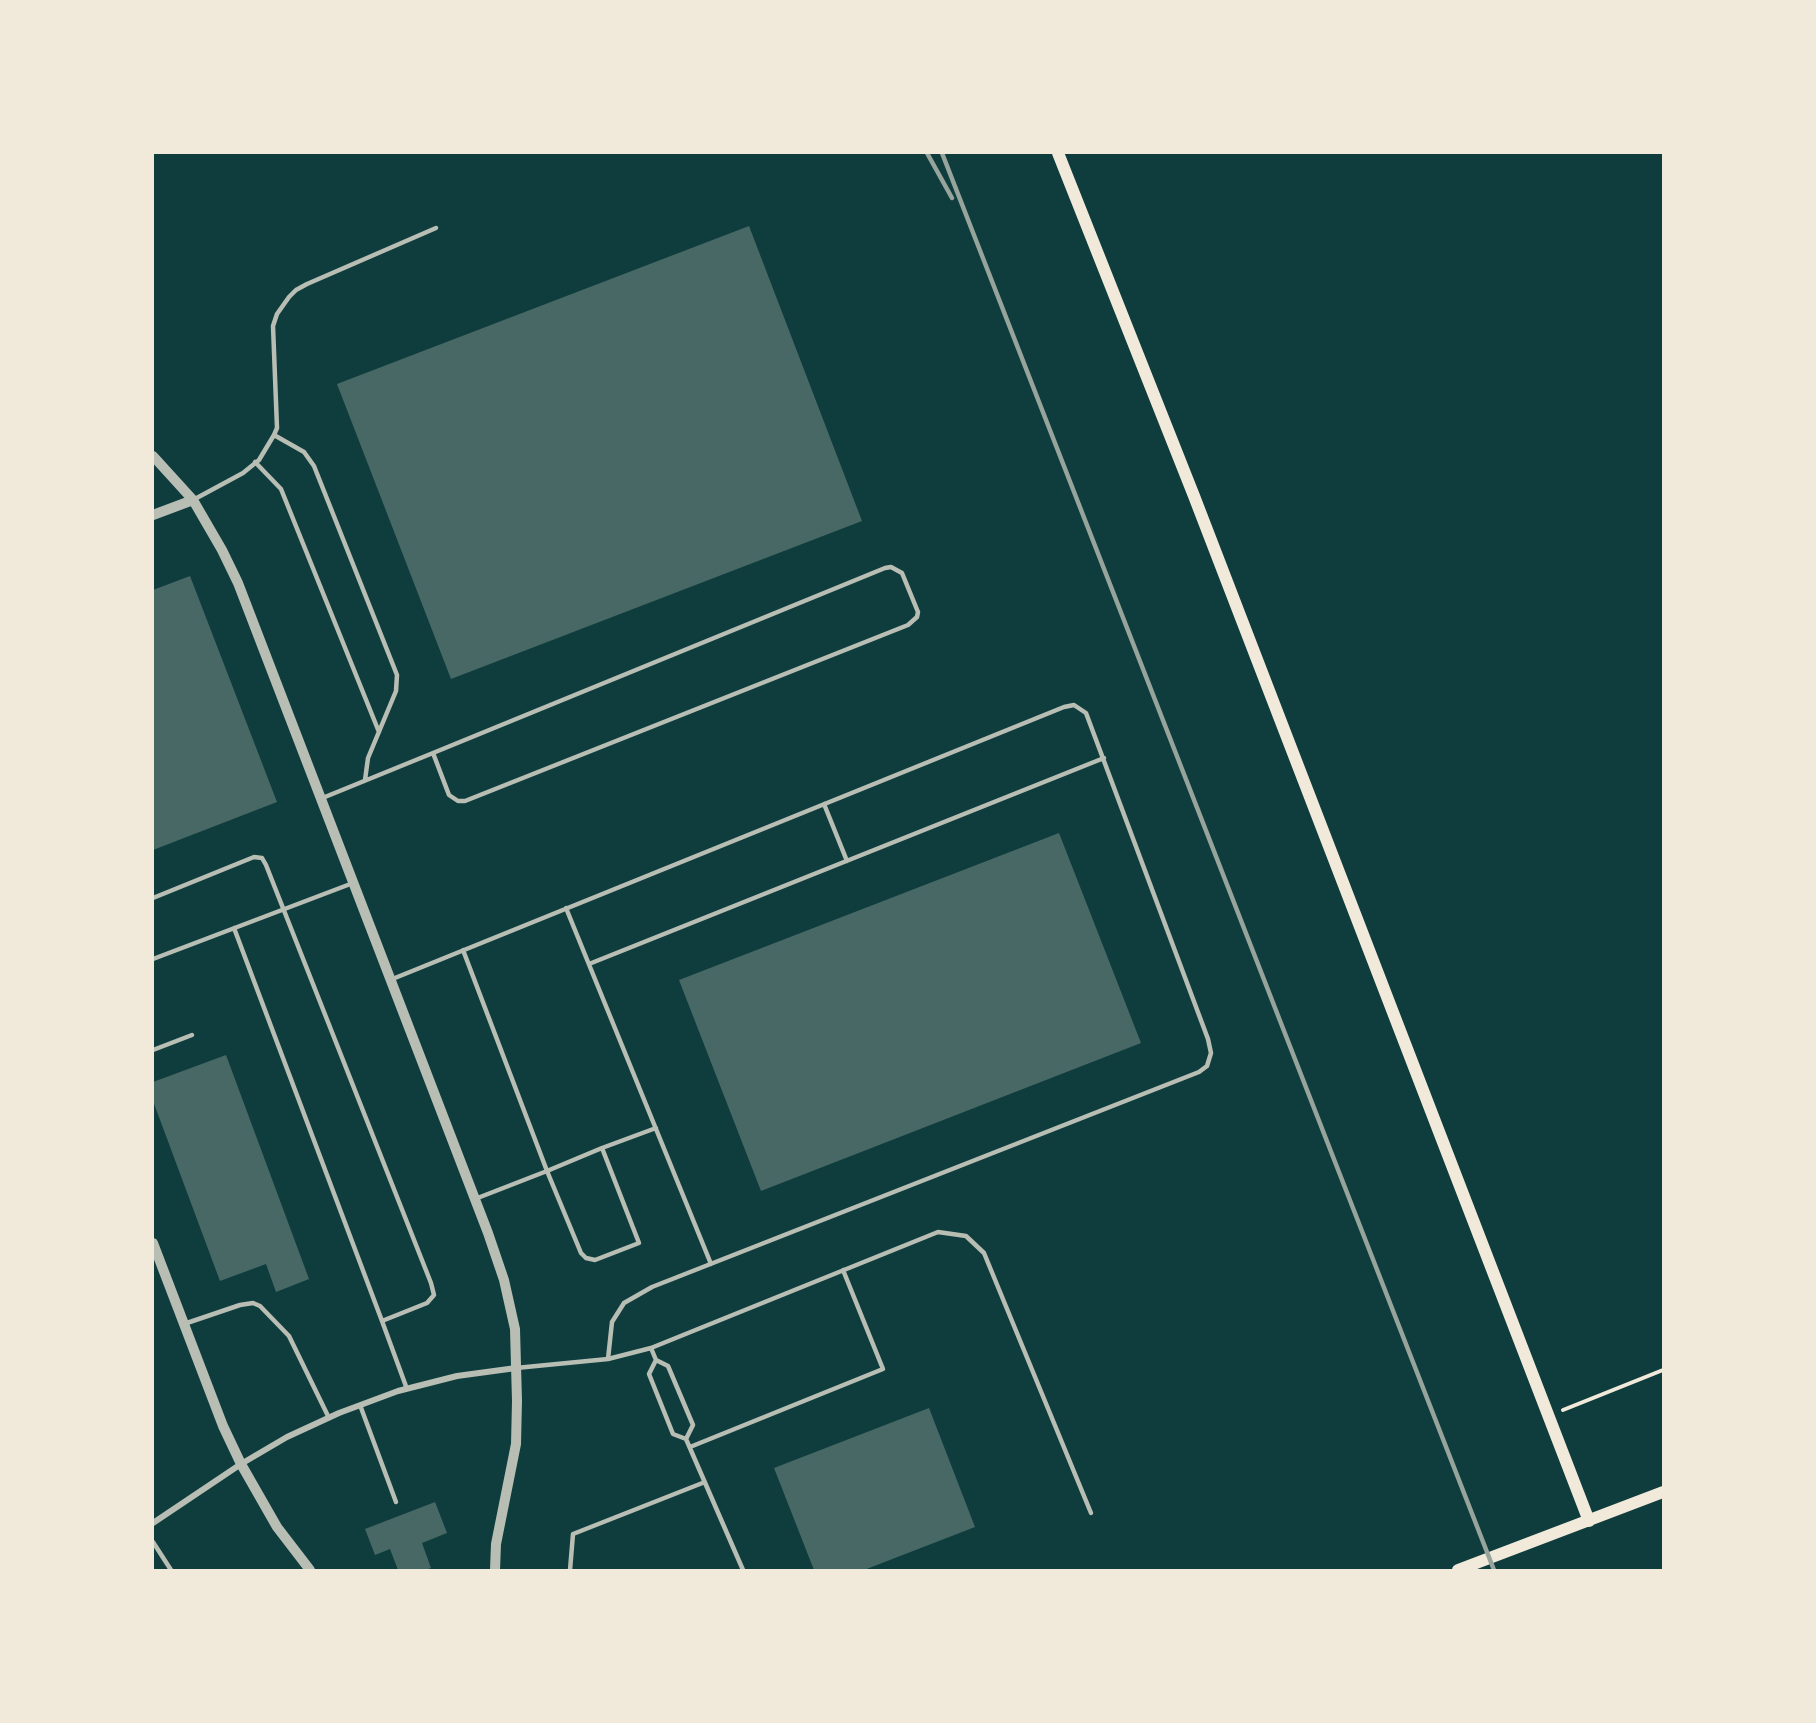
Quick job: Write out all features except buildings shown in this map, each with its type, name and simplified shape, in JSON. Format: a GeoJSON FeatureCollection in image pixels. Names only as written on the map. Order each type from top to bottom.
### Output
{"type":"FeatureCollection","features":[{"type":"Feature","properties":{"kind":"main road"},"geometry":{"type":"LineString","coordinates":[[1058,153],[1203,518],[1589,1521]]}},
{"type":"Feature","properties":{"kind":"main road"},"geometry":{"type":"LineString","coordinates":[[1458,1570],[1663,1492]]}},
{"type":"Feature","properties":{"kind":"street"},"geometry":{"type":"LineString","coordinates":[[153,456],[193,500],[238,583],[504,1280],[514,1329],[516,1444],[496,1545],[495,1570]]}},
{"type":"Feature","properties":{"kind":"street"},"geometry":{"type":"LineString","coordinates":[[153,515],[193,500]]}},
{"type":"Feature","properties":{"kind":"street"},"geometry":{"type":"LineString","coordinates":[[153,1244],[223,1426],[241,1464],[277,1527],[310,1570]]}},
{"type":"Feature","properties":{"kind":"street"},"geometry":{"type":"LineString","coordinates":[[153,1523],[241,1464],[287,1437],[329,1418],[406,1389],[457,1376],[516,1368]]}},
{"type":"Feature","properties":{"kind":"lane"},"geometry":{"type":"LineString","coordinates":[[193,500],[243,473],[255,462],[274,435],[277,428],[273,326],[277,314],[289,297],[307,284],[436,228]]}},
{"type":"Feature","properties":{"kind":"lane"},"geometry":{"type":"LineString","coordinates":[[274,435],[308,455],[314,466],[396,671],[396,692],[368,758],[365,780]]}},
{"type":"Feature","properties":{"kind":"lane"},"geometry":{"type":"LineString","coordinates":[[255,462],[281,489],[379,732]]}},
{"type":"Feature","properties":{"kind":"lane"},"geometry":{"type":"LineString","coordinates":[[320,798],[885,568],[891,567],[902,573],[918,612],[917,617],[908,625],[465,801],[459,801],[449,795],[433,753]]}},
{"type":"Feature","properties":{"kind":"lane"},"geometry":{"type":"LineString","coordinates":[[390,980],[1064,707],[1074,705],[1086,713],[1208,1039],[1211,1053],[1207,1066],[1199,1072],[652,1287],[624,1303],[612,1322],[608,1359]]}},
{"type":"Feature","properties":{"kind":"lane"},"geometry":{"type":"LineString","coordinates":[[589,964],[1104,758]]}},
{"type":"Feature","properties":{"kind":"lane"},"geometry":{"type":"LineString","coordinates":[[824,804],[847,861]]}},
{"type":"Feature","properties":{"kind":"lane"},"geometry":{"type":"LineString","coordinates":[[153,898],[254,857],[262,858],[266,865],[431,1283],[434,1295],[427,1303],[382,1321]]}},
{"type":"Feature","properties":{"kind":"lane"},"geometry":{"type":"LineString","coordinates":[[153,959],[353,883]]}},
{"type":"Feature","properties":{"kind":"lane"},"geometry":{"type":"LineString","coordinates":[[566,908],[711,1264]]}},
{"type":"Feature","properties":{"kind":"lane"},"geometry":{"type":"LineString","coordinates":[[234,928],[406,1389]]}},
{"type":"Feature","properties":{"kind":"lane"},"geometry":{"type":"LineString","coordinates":[[463,950],[580,1253],[586,1258],[595,1260],[639,1243],[602,1149]]}},
{"type":"Feature","properties":{"kind":"lane"},"geometry":{"type":"LineString","coordinates":[[153,1050],[192,1035]]}},
{"type":"Feature","properties":{"kind":"lane"},"geometry":{"type":"LineString","coordinates":[[475,1199],[656,1128]]}},
{"type":"Feature","properties":{"kind":"lane"},"geometry":{"type":"LineString","coordinates":[[516,1368],[608,1359],[651,1348],[938,1232],[966,1236],[984,1253],[1091,1513]]}},
{"type":"Feature","properties":{"kind":"lane"},"geometry":{"type":"LineString","coordinates":[[690,1447],[883,1369],[843,1270]]}},
{"type":"Feature","properties":{"kind":"lane"},"geometry":{"type":"LineString","coordinates":[[184,1324],[240,1305],[253,1303],[260,1306],[290,1336],[329,1418]]}},
{"type":"Feature","properties":{"kind":"lane"},"geometry":{"type":"LineString","coordinates":[[651,1348],[656,1360],[668,1365],[693,1425],[686,1438]]}},
{"type":"Feature","properties":{"kind":"lane"},"geometry":{"type":"LineString","coordinates":[[656,1360],[649,1374],[673,1434],[686,1438],[743,1570]]}},
{"type":"Feature","properties":{"kind":"lane"},"geometry":{"type":"LineString","coordinates":[[360,1405],[396,1502]]}},
{"type":"Feature","properties":{"kind":"lane"},"geometry":{"type":"LineString","coordinates":[[570,1570],[573,1534],[705,1482]]}},
{"type":"Feature","properties":{"kind":"lane"},"geometry":{"type":"LineString","coordinates":[[153,1542],[171,1570]]}},
{"type":"Feature","properties":{"kind":"path"},"geometry":{"type":"LineString","coordinates":[[1548,1416],[1663,1370]]}},
{"type":"Feature","properties":{"kind":"railway"},"geometry":{"type":"LineString","coordinates":[[927,153],[952,198]]}},
{"type":"Feature","properties":{"kind":"railway"},"geometry":{"type":"LineString","coordinates":[[942,153],[1494,1570]]}}]}
